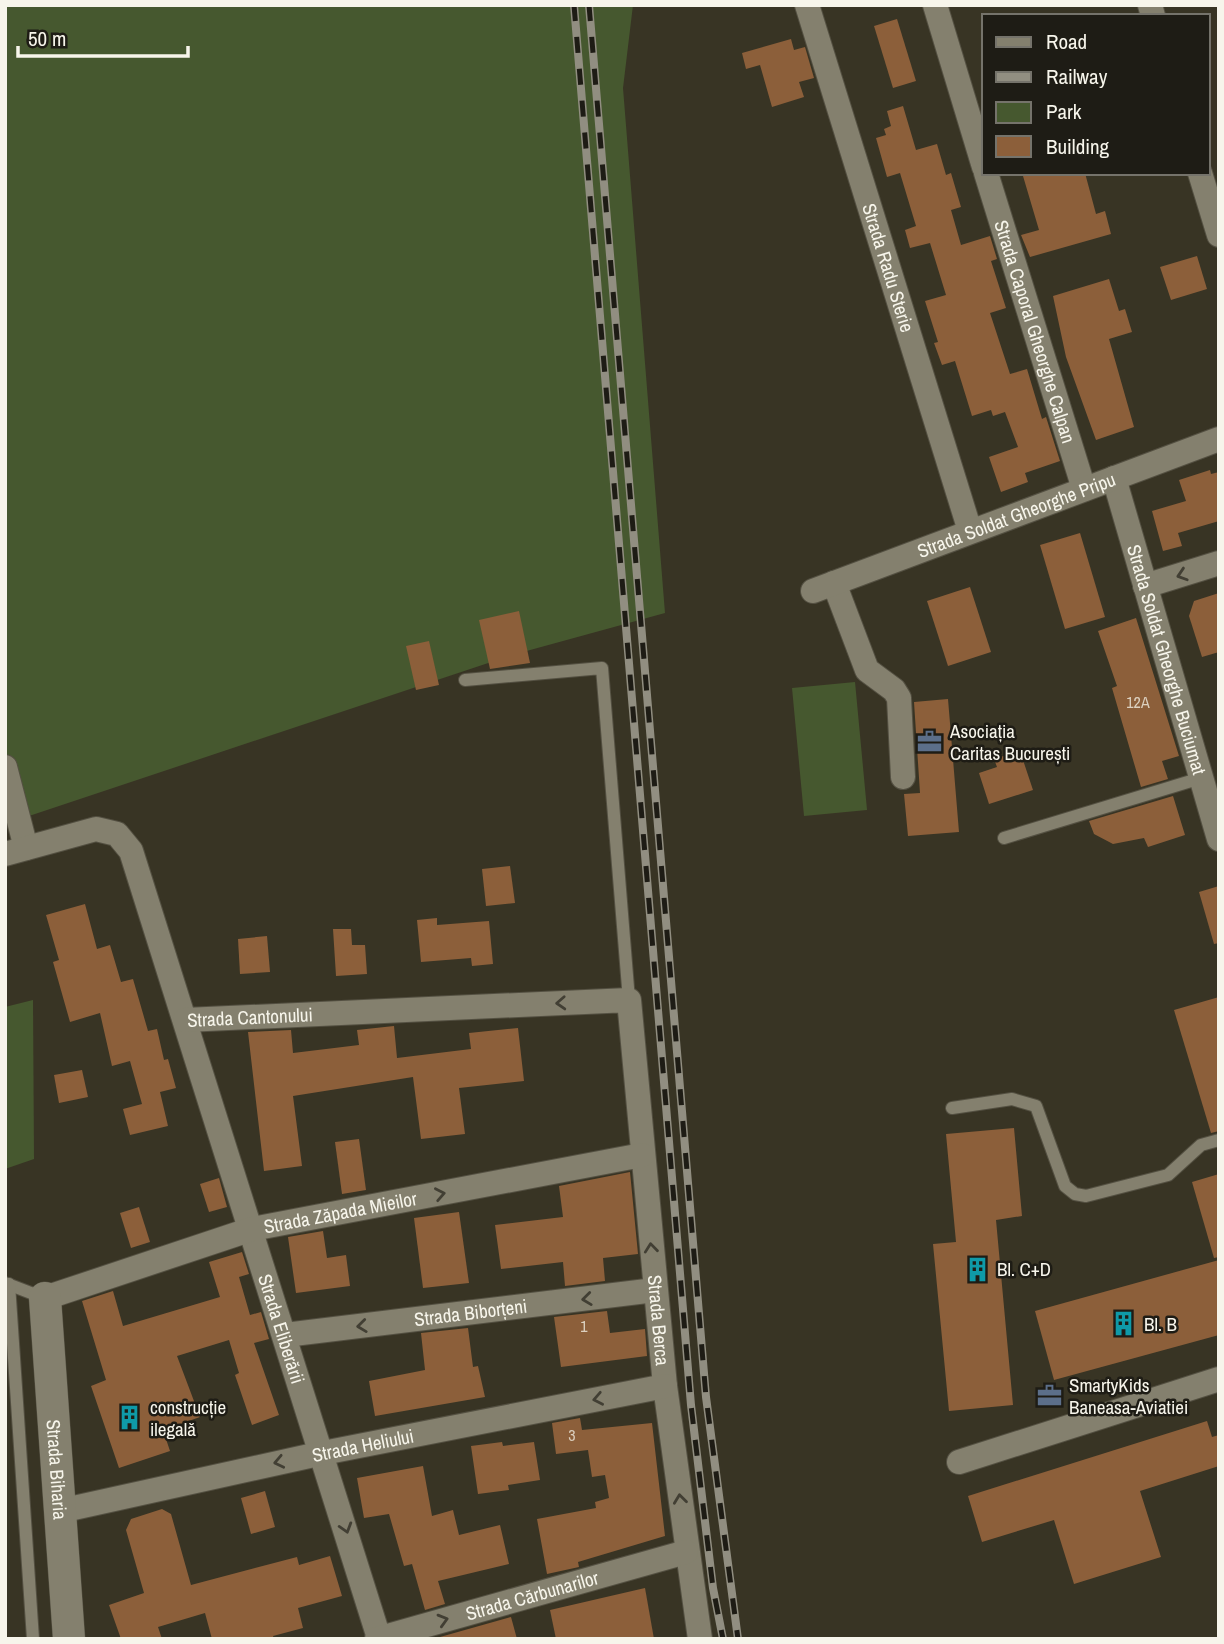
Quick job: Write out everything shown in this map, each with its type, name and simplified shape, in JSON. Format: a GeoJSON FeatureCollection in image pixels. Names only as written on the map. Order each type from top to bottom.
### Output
{"type":"FeatureCollection","features":[{"type":"Feature","properties":{"kind":"street","name":"Strada Radu Sterie"},"geometry":{"type":"LineString","coordinates":[[807,5],[970,531]]}},
{"type":"Feature","properties":{"kind":"street"},"geometry":{"type":"LineString","coordinates":[[935,5],[982,160]]}},
{"type":"Feature","properties":{"kind":"street","name":"Strada Caporal Gheorghe Calpan"},"geometry":{"type":"LineString","coordinates":[[987,175],[1084,489]]}},
{"type":"Feature","properties":{"kind":"street"},"geometry":{"type":"LineString","coordinates":[[1201,175],[1219,235]]}},
{"type":"Feature","properties":{"kind":"street","name":"Strada Soldat Gheorghe Pripu"},"geometry":{"type":"LineString","coordinates":[[903,777],[899,698],[894,690],[867,670],[823,587],[1219,439]]}},
{"type":"Feature","properties":{"kind":"street","name":"Strada Soldat Gheorghe Buciumat"},"geometry":{"type":"LineString","coordinates":[[1114,478],[1145,586],[1210,775],[1219,839]]}},
{"type":"Feature","properties":{"kind":"street"},"geometry":{"type":"LineString","coordinates":[[1145,586],[1219,563]]}},
{"type":"Feature","properties":{"kind":"street"},"geometry":{"type":"LineString","coordinates":[[5,767],[16,851]]}},
{"type":"Feature","properties":{"kind":"street","name":"Strada Cantonului"},"geometry":{"type":"LineString","coordinates":[[16,851],[96,829],[117,834],[131,850],[185,1020],[629,1000]]}},
{"type":"Feature","properties":{"kind":"street","name":"Strada Berca"},"geometry":{"type":"LineString","coordinates":[[629,1000],[665,1386],[700,1639]]}},
{"type":"Feature","properties":{"kind":"street","name":"Strada Eliberării"},"geometry":{"type":"LineString","coordinates":[[185,1020],[323,1452],[378,1638]]}},
{"type":"Feature","properties":{"kind":"street","name":"Strada Zăpada Mieilor"},"geometry":{"type":"LineString","coordinates":[[45,1298],[252,1230],[642,1155]]}},
{"type":"Feature","properties":{"kind":"street","name":"Strada Biborțeni"},"geometry":{"type":"LineString","coordinates":[[285,1335],[655,1290]]}},
{"type":"Feature","properties":{"kind":"street","name":"Strada Biharia"},"geometry":{"type":"LineString","coordinates":[[45,1298],[69,1639]]}},
{"type":"Feature","properties":{"kind":"street"},"geometry":{"type":"LineString","coordinates":[[959,1462],[1219,1379]]}},
{"type":"Feature","properties":{"kind":"street","name":"Strada Heliului"},"geometry":{"type":"LineString","coordinates":[[60,1511],[323,1452],[665,1386]]}},
{"type":"Feature","properties":{"kind":"street","name":"Strada Cărbunarilor"},"geometry":{"type":"LineString","coordinates":[[378,1638],[686,1552]]}},
{"type":"Feature","properties":{"kind":"lane"},"geometry":{"type":"LineString","coordinates":[[465,680],[602,668],[629,1000]]}},
{"type":"Feature","properties":{"kind":"lane"},"geometry":{"type":"LineString","coordinates":[[1004,838],[1210,775]]}},
{"type":"Feature","properties":{"kind":"lane"},"geometry":{"type":"LineString","coordinates":[[952,1108],[1012,1099],[1036,1107],[1065,1186],[1075,1194],[1086,1196],[1168,1175],[1201,1145],[1219,1140]]}},
{"type":"Feature","properties":{"kind":"lane"},"geometry":{"type":"LineString","coordinates":[[33,1639],[7,1283],[45,1298]]}},
{"type":"Feature","properties":{"kind":"green space"},"geometry":{"type":"Polygon","coordinates":[[[5,5],[633,5],[623,88],[665,613],[512,655],[5,824],[5,5]]]}},
{"type":"Feature","properties":{"kind":"green space"},"geometry":{"type":"Polygon","coordinates":[[[855,682],[867,810],[804,816],[792,688],[855,682]]]}},
{"type":"Feature","properties":{"kind":"green space"},"geometry":{"type":"Polygon","coordinates":[[[33,1000],[34,1159],[5,1169],[5,1007],[33,1000]]]}},
{"type":"Feature","properties":{"kind":"building"},"geometry":{"type":"Polygon","coordinates":[[[897,19],[916,81],[893,88],[874,26],[897,19]]]}},
{"type":"Feature","properties":{"kind":"building"},"geometry":{"type":"Polygon","coordinates":[[[791,39],[794,50],[805,47],[814,78],[799,82],[804,97],[772,107],[760,65],[746,69],[742,53],[791,39]]]}},
{"type":"Feature","properties":{"kind":"building"},"geometry":{"type":"Polygon","coordinates":[[[903,106],[916,150],[937,144],[946,175],[951,173],[961,207],[951,210],[961,245],[990,236],[997,259],[991,261],[1006,308],[990,313],[1010,374],[1027,369],[1042,419],[1046,417],[1060,461],[1025,473],[1028,482],[1001,492],[989,457],[1018,447],[1005,412],[993,416],[991,410],[972,416],[955,361],[942,365],[925,301],[946,295],[930,243],[910,248],[905,230],[916,226],[900,173],[887,177],[876,138],[886,135],[884,129],[891,126],[887,111],[903,106]]]}},
{"type":"Feature","properties":{"kind":"building"},"geometry":{"type":"Polygon","coordinates":[[[1086,175],[1096,214],[1105,211],[1111,234],[1030,257],[1021,235],[1039,230],[1023,176],[1086,175]]]}},
{"type":"Feature","properties":{"kind":"building"},"geometry":{"type":"Polygon","coordinates":[[[1197,256],[1207,289],[1171,300],[1160,267],[1197,256]]]}},
{"type":"Feature","properties":{"kind":"building"},"geometry":{"type":"Polygon","coordinates":[[[1109,279],[1119,311],[1125,309],[1132,332],[1109,339],[1134,427],[1096,440],[1066,357],[1053,296],[1109,279]]]}},
{"type":"Feature","properties":{"kind":"building"},"geometry":{"type":"Polygon","coordinates":[[[1210,470],[1211,474],[1219,472],[1219,521],[1178,533],[1182,546],[1163,551],[1152,511],[1186,501],[1179,480],[1210,470]]]}},
{"type":"Feature","properties":{"kind":"building"},"geometry":{"type":"Polygon","coordinates":[[[1080,533],[1105,617],[1065,629],[1040,545],[1080,533]]]}},
{"type":"Feature","properties":{"kind":"building"},"geometry":{"type":"Polygon","coordinates":[[[970,587],[991,652],[948,666],[927,601],[970,587]]]}},
{"type":"Feature","properties":{"kind":"building"},"geometry":{"type":"Polygon","coordinates":[[[1219,593],[1219,652],[1202,657],[1189,616],[1194,601],[1219,593]]]}},
{"type":"Feature","properties":{"kind":"building"},"geometry":{"type":"Polygon","coordinates":[[[519,611],[530,663],[490,669],[479,620],[519,611]]]}},
{"type":"Feature","properties":{"kind":"building"},"geometry":{"type":"Polygon","coordinates":[[[1136,618],[1179,756],[1162,761],[1168,779],[1141,787],[1112,688],[1117,686],[1098,631],[1136,618]]]}},
{"type":"Feature","properties":{"kind":"building"},"geometry":{"type":"Polygon","coordinates":[[[429,641],[439,685],[416,690],[406,646],[429,641]]]}},
{"type":"Feature","properties":{"kind":"building"},"geometry":{"type":"Polygon","coordinates":[[[948,699],[959,832],[908,836],[904,794],[920,793],[914,702],[948,699]]]}},
{"type":"Feature","properties":{"kind":"building"},"geometry":{"type":"Polygon","coordinates":[[[1020,751],[1033,790],[989,804],[979,773],[997,767],[994,759],[1020,751]]]}},
{"type":"Feature","properties":{"kind":"building"},"geometry":{"type":"Polygon","coordinates":[[[1173,796],[1185,835],[1148,847],[1144,838],[1113,844],[1094,834],[1089,821],[1173,796]]]}},
{"type":"Feature","properties":{"kind":"building"},"geometry":{"type":"Polygon","coordinates":[[[510,866],[515,903],[486,906],[482,869],[510,866]]]}},
{"type":"Feature","properties":{"kind":"building"},"geometry":{"type":"Polygon","coordinates":[[[1219,886],[1219,943],[1214,944],[1199,892],[1219,886]]]}},
{"type":"Feature","properties":{"kind":"building"},"geometry":{"type":"Polygon","coordinates":[[[85,904],[97,949],[110,945],[121,982],[133,979],[148,1031],[157,1029],[164,1060],[168,1059],[176,1088],[160,1092],[168,1126],[130,1135],[123,1109],[142,1104],[130,1061],[112,1066],[100,1013],[70,1022],[53,962],[59,960],[46,915],[85,904]]]}},
{"type":"Feature","properties":{"kind":"building"},"geometry":{"type":"Polygon","coordinates":[[[437,918],[437,925],[489,921],[493,964],[472,966],[471,958],[421,962],[417,920],[437,918]]]}},
{"type":"Feature","properties":{"kind":"building"},"geometry":{"type":"Polygon","coordinates":[[[333,929],[351,929],[352,945],[365,945],[367,974],[336,976],[333,929]]]}},
{"type":"Feature","properties":{"kind":"building"},"geometry":{"type":"Polygon","coordinates":[[[267,936],[270,972],[240,974],[238,939],[267,936]]]}},
{"type":"Feature","properties":{"kind":"building"},"geometry":{"type":"Polygon","coordinates":[[[1219,997],[1219,1131],[1211,1133],[1174,1010],[1219,997]]]}},
{"type":"Feature","properties":{"kind":"building"},"geometry":{"type":"Polygon","coordinates":[[[394,1026],[397,1058],[471,1049],[469,1033],[518,1028],[524,1081],[459,1088],[465,1134],[421,1139],[413,1077],[293,1096],[302,1166],[264,1171],[248,1032],[291,1030],[293,1053],[359,1045],[357,1030],[394,1026]]]}},
{"type":"Feature","properties":{"kind":"building"},"geometry":{"type":"Polygon","coordinates":[[[82,1070],[88,1097],[59,1103],[54,1075],[82,1070]]]}},
{"type":"Feature","properties":{"kind":"building","name":"Bl. C+D"},"geometry":{"type":"Polygon","coordinates":[[[1014,1128],[1022,1216],[996,1220],[1013,1405],[949,1411],[933,1244],[956,1242],[946,1134],[1014,1128]]]}},
{"type":"Feature","properties":{"kind":"building"},"geometry":{"type":"Polygon","coordinates":[[[359,1139],[366,1190],[342,1194],[335,1142],[359,1139]]]}},
{"type":"Feature","properties":{"kind":"building"},"geometry":{"type":"Polygon","coordinates":[[[630,1172],[638,1254],[603,1258],[605,1281],[565,1286],[563,1262],[501,1269],[495,1225],[563,1217],[559,1186],[630,1172]]]}},
{"type":"Feature","properties":{"kind":"building"},"geometry":{"type":"Polygon","coordinates":[[[1219,1174],[1219,1257],[1214,1258],[1192,1182],[1219,1174]]]}},
{"type":"Feature","properties":{"kind":"building"},"geometry":{"type":"Polygon","coordinates":[[[219,1178],[227,1207],[209,1212],[200,1184],[219,1178]]]}},
{"type":"Feature","properties":{"kind":"building"},"geometry":{"type":"Polygon","coordinates":[[[139,1207],[150,1242],[131,1248],[120,1213],[139,1207]]]}},
{"type":"Feature","properties":{"kind":"building"},"geometry":{"type":"Polygon","coordinates":[[[459,1212],[469,1283],[423,1288],[414,1218],[459,1212]]]}},
{"type":"Feature","properties":{"kind":"building"},"geometry":{"type":"Polygon","coordinates":[[[323,1231],[327,1258],[346,1255],[350,1286],[296,1293],[288,1237],[323,1231]]]}},
{"type":"Feature","properties":{"kind":"building"},"geometry":{"type":"Polygon","coordinates":[[[242,1252],[249,1274],[239,1277],[250,1315],[261,1312],[269,1339],[254,1343],[279,1415],[252,1425],[235,1375],[239,1373],[229,1340],[177,1356],[200,1417],[163,1430],[170,1451],[119,1468],[91,1386],[106,1380],[82,1301],[113,1291],[123,1326],[220,1297],[209,1262],[242,1252]]]}},
{"type":"Feature","properties":{"kind":"building","name":"Bl. B"},"geometry":{"type":"Polygon","coordinates":[[[1219,1260],[1219,1335],[1054,1380],[1035,1311],[1219,1260]]]}},
{"type":"Feature","properties":{"kind":"building"},"geometry":{"type":"Polygon","coordinates":[[[607,1311],[610,1333],[645,1329],[647,1356],[561,1367],[554,1317],[607,1311]]]}},
{"type":"Feature","properties":{"kind":"building"},"geometry":{"type":"Polygon","coordinates":[[[468,1328],[473,1367],[478,1366],[485,1397],[375,1416],[369,1381],[425,1370],[421,1333],[468,1328]]]}},
{"type":"Feature","properties":{"kind":"building"},"geometry":{"type":"Polygon","coordinates":[[[580,1418],[582,1430],[652,1423],[665,1536],[578,1562],[579,1567],[547,1574],[537,1519],[596,1508],[595,1502],[609,1498],[605,1475],[592,1477],[588,1450],[556,1454],[552,1423],[580,1418]]]}},
{"type":"Feature","properties":{"kind":"building"},"geometry":{"type":"Polygon","coordinates":[[[1207,1421],[1212,1437],[1219,1435],[1219,1466],[1140,1491],[1161,1557],[1074,1584],[1054,1520],[982,1542],[968,1496],[1207,1421]]]}},
{"type":"Feature","properties":{"kind":"building"},"geometry":{"type":"Polygon","coordinates":[[[502,1442],[503,1446],[534,1442],[540,1480],[508,1485],[509,1490],[478,1494],[471,1446],[502,1442]]]}},
{"type":"Feature","properties":{"kind":"building"},"geometry":{"type":"Polygon","coordinates":[[[423,1466],[432,1516],[453,1510],[459,1535],[500,1525],[509,1564],[438,1581],[445,1604],[425,1610],[412,1564],[404,1566],[389,1514],[364,1518],[357,1478],[423,1466]]]}},
{"type":"Feature","properties":{"kind":"building"},"geometry":{"type":"Polygon","coordinates":[[[265,1491],[275,1527],[251,1534],[241,1498],[265,1491]]]}},
{"type":"Feature","properties":{"kind":"building"},"geometry":{"type":"Polygon","coordinates":[[[162,1509],[171,1514],[191,1585],[297,1557],[299,1565],[330,1556],[342,1596],[298,1608],[303,1628],[273,1636],[274,1639],[212,1639],[205,1613],[158,1627],[162,1639],[121,1639],[109,1605],[144,1593],[126,1530],[131,1519],[162,1509]]]}},
{"type":"Feature","properties":{"kind":"building"},"geometry":{"type":"Polygon","coordinates":[[[645,1588],[654,1639],[556,1639],[550,1610],[645,1588]]]}},
{"type":"Feature","properties":{"kind":"building"},"geometry":{"type":"Polygon","coordinates":[[[511,1617],[517,1639],[433,1639],[511,1617]]]}},
{"type":"Feature","properties":{"kind":"railway"},"geometry":{"type":"LineString","coordinates":[[574,5],[691,1405],[713,1588],[723,1639]]}},
{"type":"Feature","properties":{"kind":"railway"},"geometry":{"type":"LineString","coordinates":[[589,5],[706,1397],[738,1639]]}},
{"type":"Feature","properties":{"kind":"place","name":"Asociația Caritas București"},"geometry":{"type":"Point","coordinates":[930,742]}},
{"type":"Feature","properties":{"kind":"place","name":"Bl. C+D"},"geometry":{"type":"Point","coordinates":[977,1269]}},
{"type":"Feature","properties":{"kind":"place","name":"Bl. B"},"geometry":{"type":"Point","coordinates":[1124,1324]}},
{"type":"Feature","properties":{"kind":"place","name":"SmartyKids Baneasa-Aviatiei"},"geometry":{"type":"Point","coordinates":[1049,1396]}},
{"type":"Feature","properties":{"kind":"place","name":"construcție ilegală"},"geometry":{"type":"Point","coordinates":[130,1418]}}]}
